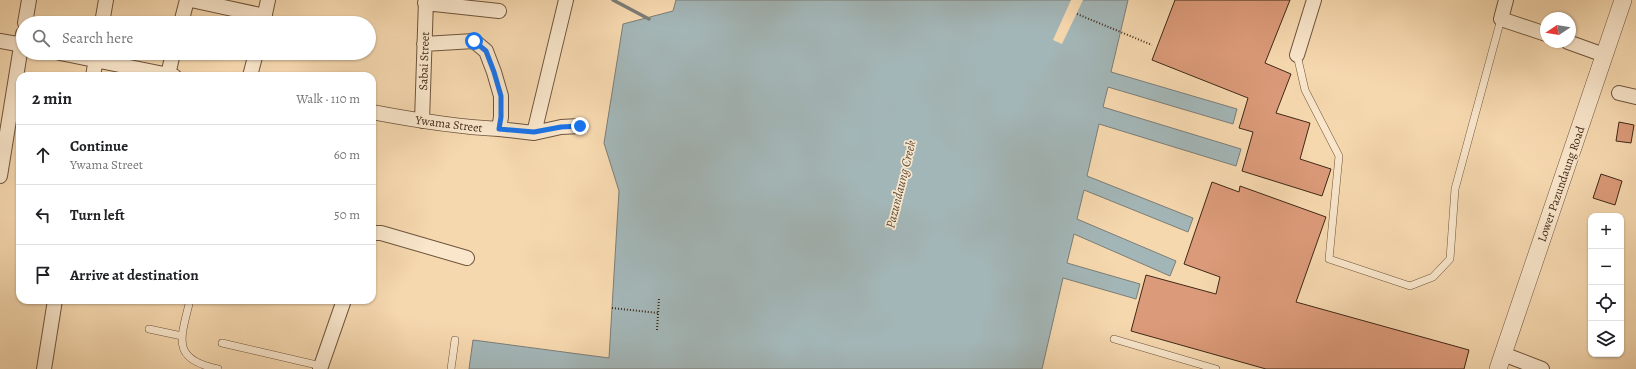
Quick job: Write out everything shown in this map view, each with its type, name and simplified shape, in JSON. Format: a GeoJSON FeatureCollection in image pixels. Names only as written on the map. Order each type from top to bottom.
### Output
{"type":"FeatureCollection","features":[{"type":"Feature","properties":{"kind":"street"},"geometry":{"type":"LineString","coordinates":[[26,16],[29,0]]}},
{"type":"Feature","properties":{"kind":"street"},"geometry":{"type":"LineString","coordinates":[[103,16],[106,0]]}},
{"type":"Feature","properties":{"kind":"street"},"geometry":{"type":"LineString","coordinates":[[183,16],[186,0]]}},
{"type":"Feature","properties":{"kind":"street"},"geometry":{"type":"LineString","coordinates":[[191,0],[252,16]]}},
{"type":"Feature","properties":{"kind":"street"},"geometry":{"type":"LineString","coordinates":[[265,16],[268,0]]}},
{"type":"Feature","properties":{"kind":"street"},"geometry":{"type":"LineString","coordinates":[[534,132],[566,0]]}},
{"type":"Feature","properties":{"kind":"street"},"geometry":{"type":"LineString","coordinates":[[1296,56],[1314,0]]}},
{"type":"Feature","properties":{"kind":"street"},"geometry":{"type":"LineString","coordinates":[[1506,0],[1501,19],[1540,32]]}},
{"type":"Feature","properties":{"kind":"street","name":"Lower Pazundaung Road"},"geometry":{"type":"LineString","coordinates":[[1500,362],[1624,0]]}},
{"type":"Feature","properties":{"kind":"street"},"geometry":{"type":"LineString","coordinates":[[426,1],[499,11]]}},
{"type":"Feature","properties":{"kind":"street","name":"Sabai Street"},"geometry":{"type":"LineString","coordinates":[[422,121],[426,1]]}},
{"type":"Feature","properties":{"kind":"street"},"geometry":{"type":"LineString","coordinates":[[0,41],[16,41]]}},
{"type":"Feature","properties":{"kind":"street","name":"Ywama Street"},"geometry":{"type":"LineString","coordinates":[[376,113],[422,121],[476,128],[499,129],[501,117],[501,96],[486,51],[474,41],[424,44]]}},
{"type":"Feature","properties":{"kind":"street"},"geometry":{"type":"LineString","coordinates":[[1576,45],[1604,55]]}},
{"type":"Feature","properties":{"kind":"street"},"geometry":{"type":"LineString","coordinates":[[17,72],[19,60]]}},
{"type":"Feature","properties":{"kind":"street"},"geometry":{"type":"LineString","coordinates":[[94,72],[96,60]]}},
{"type":"Feature","properties":{"kind":"street"},"geometry":{"type":"LineString","coordinates":[[108,60],[158,72]]}},
{"type":"Feature","properties":{"kind":"street"},"geometry":{"type":"LineString","coordinates":[[171,72],[172,60]]}},
{"type":"Feature","properties":{"kind":"street"},"geometry":{"type":"LineString","coordinates":[[251,72],[254,60]]}},
{"type":"Feature","properties":{"kind":"street"},"geometry":{"type":"LineString","coordinates":[[0,176],[16,78]]}},
{"type":"Feature","properties":{"kind":"street"},"geometry":{"type":"LineString","coordinates":[[1619,92],[1636,97]]}},
{"type":"Feature","properties":{"kind":"street"},"geometry":{"type":"LineString","coordinates":[[499,129],[534,132],[561,127],[580,126]]}},
{"type":"Feature","properties":{"kind":"street"},"geometry":{"type":"LineString","coordinates":[[376,233],[381,232],[467,258]]}},
{"type":"Feature","properties":{"kind":"street"},"geometry":{"type":"LineString","coordinates":[[44,369],[54,304]]}},
{"type":"Feature","properties":{"kind":"street"},"geometry":{"type":"LineString","coordinates":[[320,368],[343,304]]}},
{"type":"Feature","properties":{"kind":"street"},"geometry":{"type":"LineString","coordinates":[[1500,362],[1542,369]]}},
{"type":"Feature","properties":{"kind":"lane"},"geometry":{"type":"LineString","coordinates":[[1296,56],[1306,90],[1339,156],[1328,259],[1410,286],[1433,277],[1450,259],[1455,189],[1501,19]]}},
{"type":"Feature","properties":{"kind":"lane"},"geometry":{"type":"LineString","coordinates":[[189,304],[182,336],[183,348],[190,358],[208,367],[218,369]]}},
{"type":"Feature","properties":{"kind":"lane"},"geometry":{"type":"LineString","coordinates":[[149,329],[182,336]]}},
{"type":"Feature","properties":{"kind":"lane"},"geometry":{"type":"LineString","coordinates":[[1114,339],[1216,369]]}},
{"type":"Feature","properties":{"kind":"lane"},"geometry":{"type":"LineString","coordinates":[[451,369],[456,340]]}},
{"type":"Feature","properties":{"kind":"lane"},"geometry":{"type":"LineString","coordinates":[[222,343],[320,368]]}},
{"type":"Feature","properties":{"kind":"path"},"geometry":{"type":"LineString","coordinates":[[1077,14],[1152,45]]}},
{"type":"Feature","properties":{"kind":"path"},"geometry":{"type":"LineString","coordinates":[[657,330],[659,298]]}},
{"type":"Feature","properties":{"kind":"path"},"geometry":{"type":"LineString","coordinates":[[612,308],[658,313]]}},
{"type":"Feature","properties":{"kind":"water","name":"Pazundaung Creek"},"geometry":{"type":"Polygon","coordinates":[[[676,0],[1128,0],[1111,72],[1237,109],[1233,124],[1108,87],[1103,107],[1241,149],[1236,166],[1099,124],[1087,176],[1193,218],[1188,232],[1084,190],[1077,219],[1176,261],[1170,276],[1074,234],[1067,263],[1140,284],[1136,299],[1063,278],[1042,369],[469,369],[473,340],[609,358],[619,191],[604,143],[623,24],[673,11],[676,0]]]}},
{"type":"Feature","properties":{"kind":"pier"},"geometry":{"type":"Polygon","coordinates":[[[1071,0],[1083,0],[1062,44],[1053,40],[1071,0]]]}},
{"type":"Feature","properties":{"kind":"building"},"geometry":{"type":"Polygon","coordinates":[[[1175,0],[1290,0],[1265,63],[1291,74],[1276,113],[1310,123],[1300,159],[1331,169],[1322,196],[1242,171],[1253,132],[1239,128],[1248,98],[1152,60],[1175,0]]]}},
{"type":"Feature","properties":{"kind":"building"},"geometry":{"type":"Polygon","coordinates":[[[1619,122],[1634,125],[1631,143],[1616,141],[1619,122]]]}},
{"type":"Feature","properties":{"kind":"building"},"geometry":{"type":"Polygon","coordinates":[[[1601,174],[1622,181],[1615,205],[1593,198],[1601,174]]]}},
{"type":"Feature","properties":{"kind":"building"},"geometry":{"type":"Polygon","coordinates":[[[1212,182],[1239,192],[1240,186],[1326,217],[1296,302],[1469,350],[1464,369],[1266,369],[1131,331],[1146,275],[1216,294],[1220,277],[1184,264],[1212,182]]]}},
{"type":"Feature","properties":{"kind":"waterway"},"geometry":{"type":"LineString","coordinates":[[613,0],[649,19]]}},
{"type":"Feature","properties":{"kind":"route"},"geometry":{"type":"LineString","coordinates":[[474,41],[486,51],[501,96],[501,117],[499,129],[534,132],[561,127],[580,126]]}}]}
